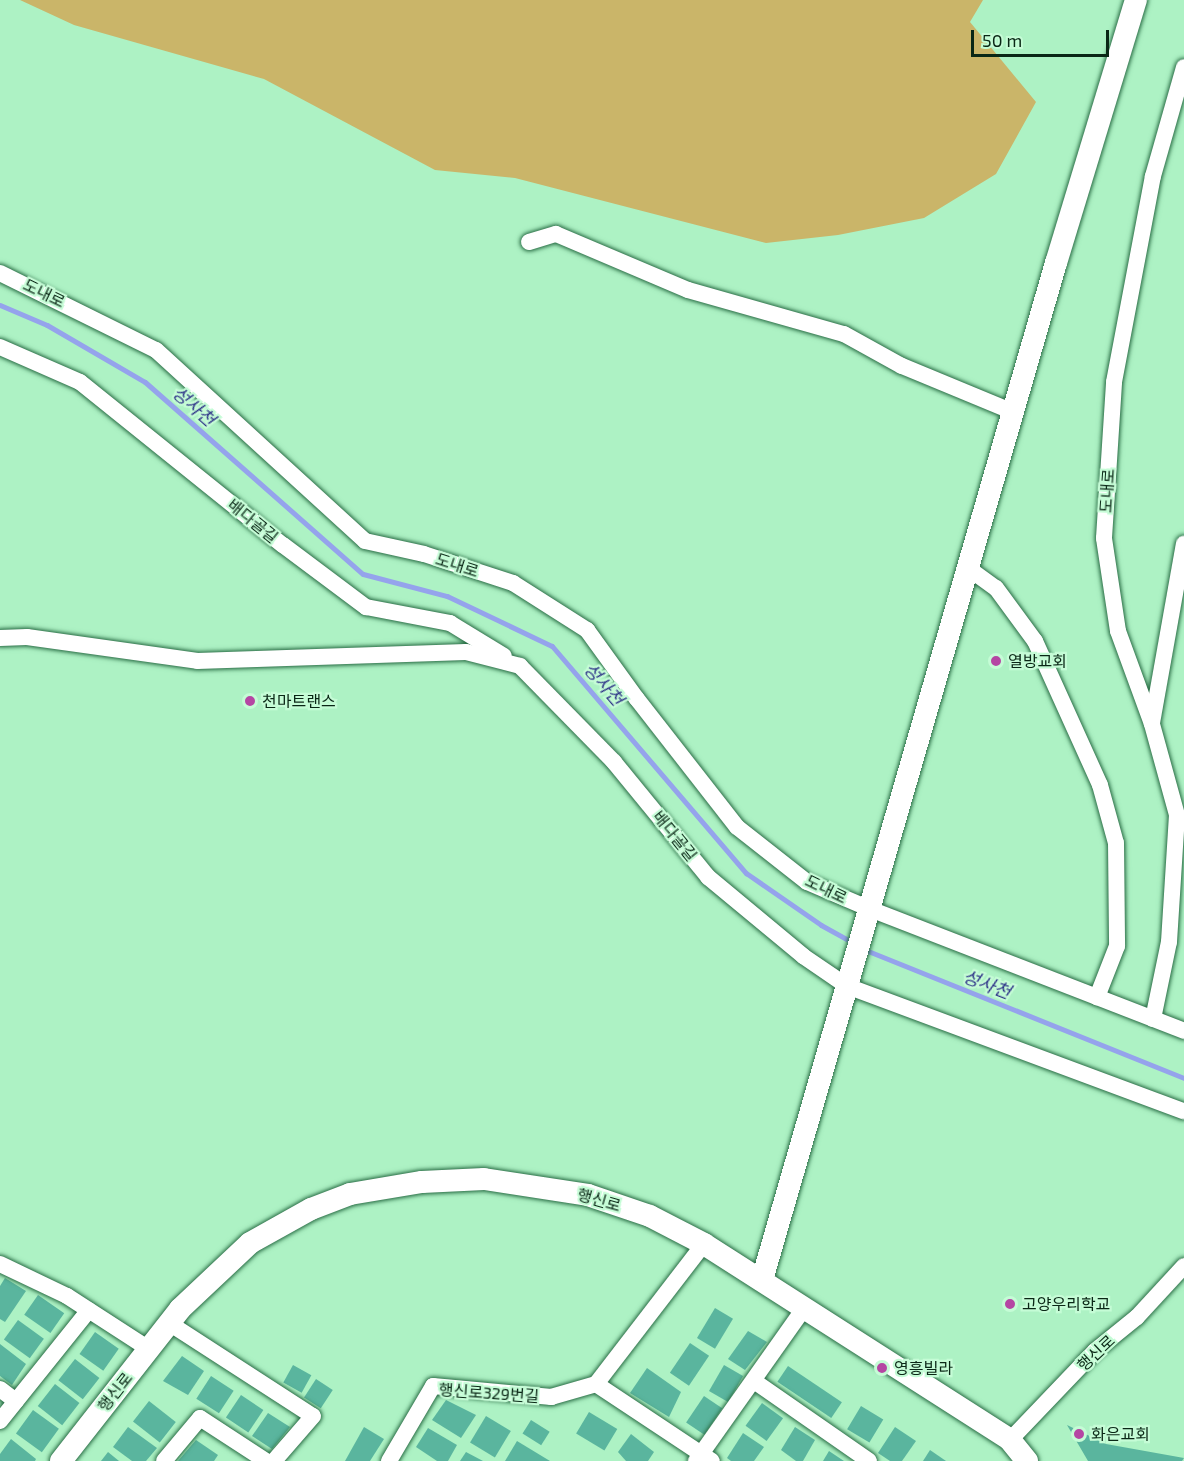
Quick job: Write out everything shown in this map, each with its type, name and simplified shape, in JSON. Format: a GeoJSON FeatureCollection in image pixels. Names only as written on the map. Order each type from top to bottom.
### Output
{"type":"FeatureCollection","features":[{"type":"Feature","properties":{"kind":"street","name":"도내로"},"geometry":{"type":"LineString","coordinates":[[0,273],[156,350],[365,541],[424,554],[513,583],[588,630],[637,699],[737,827],[807,882],[868,915],[1013,411],[1136,0]]}},
{"type":"Feature","properties":{"kind":"street","name":"도내로"},"geometry":{"type":"LineString","coordinates":[[1153,1019],[1169,942],[1177,815],[1152,724],[1118,631],[1104,538],[1114,382],[1153,177],[1184,68]]}},
{"type":"Feature","properties":{"kind":"street"},"geometry":{"type":"LineString","coordinates":[[529,243],[556,234],[688,290],[844,334],[902,366],[1013,411]]}},
{"type":"Feature","properties":{"kind":"street","name":"배다골길"},"geometry":{"type":"LineString","coordinates":[[0,347],[81,382],[283,545],[366,607],[450,623],[520,666],[615,762],[708,877],[803,956],[849,979],[1184,1111]]}},
{"type":"Feature","properties":{"kind":"street"},"geometry":{"type":"LineString","coordinates":[[1152,724],[1184,544]]}},
{"type":"Feature","properties":{"kind":"street"},"geometry":{"type":"LineString","coordinates":[[968,568],[996,588],[1035,641],[1100,785],[1116,843],[1117,946],[1097,998]]}},
{"type":"Feature","properties":{"kind":"street"},"geometry":{"type":"LineString","coordinates":[[0,638],[27,637],[197,661],[466,652],[520,666]]}},
{"type":"Feature","properties":{"kind":"street"},"geometry":{"type":"LineString","coordinates":[[762,1280],[868,915],[1184,1031]]}},
{"type":"Feature","properties":{"kind":"street","name":"행신로"},"geometry":{"type":"LineString","coordinates":[[60,1461],[169,1323],[250,1243],[311,1209],[350,1194],[422,1182],[484,1179],[588,1195],[650,1216],[704,1244],[1010,1440],[1027,1461]]}},
{"type":"Feature","properties":{"kind":"street"},"geometry":{"type":"LineString","coordinates":[[704,1244],[596,1384],[703,1458],[805,1307]]}},
{"type":"Feature","properties":{"kind":"street"},"geometry":{"type":"LineString","coordinates":[[0,1264],[66,1296],[149,1349]]}},
{"type":"Feature","properties":{"kind":"street","name":"행신로"},"geometry":{"type":"LineString","coordinates":[[1010,1440],[1095,1351],[1137,1317],[1184,1266]]}},
{"type":"Feature","properties":{"kind":"street"},"geometry":{"type":"LineString","coordinates":[[0,1421],[88,1310]]}},
{"type":"Feature","properties":{"kind":"street"},"geometry":{"type":"LineString","coordinates":[[169,1323],[313,1416],[274,1461]]}},
{"type":"Feature","properties":{"kind":"street"},"geometry":{"type":"LineString","coordinates":[[754,1381],[869,1461]]}},
{"type":"Feature","properties":{"kind":"street","name":"행신로329번길"},"geometry":{"type":"LineString","coordinates":[[389,1461],[433,1386],[551,1397],[596,1384]]}},
{"type":"Feature","properties":{"kind":"street"},"geometry":{"type":"LineString","coordinates":[[0,1389],[16,1401]]}},
{"type":"Feature","properties":{"kind":"street"},"geometry":{"type":"LineString","coordinates":[[164,1461],[200,1418],[266,1461]]}},
{"type":"Feature","properties":{"kind":"shaded area"},"geometry":{"type":"Polygon","coordinates":[[[20,0],[983,0],[970,22],[1036,102],[996,174],[924,218],[838,235],[766,243],[515,178],[435,170],[264,79],[74,25],[20,0]]]}},
{"type":"Feature","properties":{"kind":"building"},"geometry":{"type":"Polygon","coordinates":[[[5,1278],[26,1291],[5,1322],[0,1319],[0,1286],[5,1278]]]}},
{"type":"Feature","properties":{"kind":"building"},"geometry":{"type":"Polygon","coordinates":[[[38,1295],[64,1313],[50,1333],[24,1315],[38,1295]]]}},
{"type":"Feature","properties":{"kind":"building"},"geometry":{"type":"Polygon","coordinates":[[[715,1308],[733,1319],[715,1349],[697,1338],[715,1308]]]}},
{"type":"Feature","properties":{"kind":"building"},"geometry":{"type":"Polygon","coordinates":[[[18,1320],[44,1339],[30,1358],[4,1339],[18,1320]]]}},
{"type":"Feature","properties":{"kind":"building"},"geometry":{"type":"Polygon","coordinates":[[[748,1331],[767,1342],[745,1370],[728,1359],[748,1331]]]}},
{"type":"Feature","properties":{"kind":"building"},"geometry":{"type":"Polygon","coordinates":[[[95,1332],[119,1349],[103,1371],[80,1354],[95,1332]]]}},
{"type":"Feature","properties":{"kind":"building"},"geometry":{"type":"Polygon","coordinates":[[[690,1343],[709,1356],[689,1386],[670,1373],[690,1343]]]}},
{"type":"Feature","properties":{"kind":"building"},"geometry":{"type":"Polygon","coordinates":[[[0,1344],[26,1364],[12,1385],[0,1376],[0,1344]]]}},
{"type":"Feature","properties":{"kind":"building"},"geometry":{"type":"Polygon","coordinates":[[[182,1356],[204,1371],[188,1395],[163,1381],[182,1356]]]}},
{"type":"Feature","properties":{"kind":"building"},"geometry":{"type":"Polygon","coordinates":[[[75,1359],[99,1378],[83,1399],[58,1380],[75,1359]]]}},
{"type":"Feature","properties":{"kind":"building"},"geometry":{"type":"Polygon","coordinates":[[[293,1365],[311,1375],[302,1393],[283,1382],[293,1365]]]}},
{"type":"Feature","properties":{"kind":"building"},"geometry":{"type":"Polygon","coordinates":[[[724,1365],[743,1376],[728,1402],[709,1391],[724,1365]]]}},
{"type":"Feature","properties":{"kind":"building"},"geometry":{"type":"Polygon","coordinates":[[[788,1366],[842,1402],[831,1418],[777,1382],[788,1366]]]}},
{"type":"Feature","properties":{"kind":"building"},"geometry":{"type":"Polygon","coordinates":[[[647,1368],[681,1392],[669,1417],[630,1393],[647,1368]]]}},
{"type":"Feature","properties":{"kind":"building"},"geometry":{"type":"Polygon","coordinates":[[[211,1376],[234,1391],[219,1413],[196,1399],[211,1376]]]}},
{"type":"Feature","properties":{"kind":"building"},"geometry":{"type":"Polygon","coordinates":[[[316,1379],[333,1390],[321,1408],[304,1397],[316,1379]]]}},
{"type":"Feature","properties":{"kind":"building"},"geometry":{"type":"Polygon","coordinates":[[[55,1384],[79,1403],[62,1425],[38,1406],[55,1384]]]}},
{"type":"Feature","properties":{"kind":"building"},"geometry":{"type":"Polygon","coordinates":[[[241,1395],[263,1410],[248,1432],[226,1417],[241,1395]]]}},
{"type":"Feature","properties":{"kind":"building"},"geometry":{"type":"Polygon","coordinates":[[[704,1396],[722,1408],[704,1435],[686,1423],[704,1396]]]}},
{"type":"Feature","properties":{"kind":"building"},"geometry":{"type":"Polygon","coordinates":[[[446,1400],[476,1415],[461,1438],[432,1420],[446,1400]]]}},
{"type":"Feature","properties":{"kind":"building"},"geometry":{"type":"Polygon","coordinates":[[[149,1401],[176,1422],[160,1442],[133,1421],[149,1401]]]}},
{"type":"Feature","properties":{"kind":"building"},"geometry":{"type":"Polygon","coordinates":[[[762,1403],[783,1418],[767,1441],[746,1426],[762,1403]]]}},
{"type":"Feature","properties":{"kind":"building"},"geometry":{"type":"Polygon","coordinates":[[[861,1406],[883,1419],[869,1443],[847,1429],[861,1406]]]}},
{"type":"Feature","properties":{"kind":"building"},"geometry":{"type":"Polygon","coordinates":[[[33,1410],[59,1429],[42,1452],[16,1433],[33,1410]]]}},
{"type":"Feature","properties":{"kind":"building"},"geometry":{"type":"Polygon","coordinates":[[[589,1412],[617,1429],[604,1450],[576,1433],[589,1412]]]}},
{"type":"Feature","properties":{"kind":"building"},"geometry":{"type":"Polygon","coordinates":[[[268,1413],[290,1427],[272,1449],[252,1436],[268,1413]]]}},
{"type":"Feature","properties":{"kind":"building"},"geometry":{"type":"Polygon","coordinates":[[[486,1416],[511,1431],[495,1458],[470,1443],[486,1416]]]}},
{"type":"Feature","properties":{"kind":"building"},"geometry":{"type":"Polygon","coordinates":[[[531,1420],[550,1432],[541,1445],[523,1434],[531,1420]]]}},
{"type":"Feature","properties":{"kind":"building","name":"화은교회"},"geometry":{"type":"Polygon","coordinates":[[[1067,1425],[1106,1444],[1184,1458],[1182,1461],[1088,1461],[1067,1425]]]}},
{"type":"Feature","properties":{"kind":"building"},"geometry":{"type":"Polygon","coordinates":[[[128,1427],[157,1448],[146,1461],[132,1461],[113,1447],[128,1427]]]}},
{"type":"Feature","properties":{"kind":"building"},"geometry":{"type":"Polygon","coordinates":[[[364,1427],[384,1439],[370,1461],[345,1461],[364,1427]]]}},
{"type":"Feature","properties":{"kind":"building"},"geometry":{"type":"Polygon","coordinates":[[[795,1427],[815,1440],[803,1461],[796,1461],[781,1450],[795,1427]]]}},
{"type":"Feature","properties":{"kind":"building"},"geometry":{"type":"Polygon","coordinates":[[[895,1427],[916,1441],[902,1461],[890,1461],[878,1453],[895,1427]]]}},
{"type":"Feature","properties":{"kind":"building"},"geometry":{"type":"Polygon","coordinates":[[[428,1428],[457,1445],[448,1461],[437,1461],[416,1447],[428,1428]]]}},
{"type":"Feature","properties":{"kind":"building"},"geometry":{"type":"Polygon","coordinates":[[[743,1433],[764,1447],[754,1461],[731,1461],[727,1458],[743,1433]]]}},
{"type":"Feature","properties":{"kind":"building"},"geometry":{"type":"Polygon","coordinates":[[[631,1434],[654,1452],[648,1461],[626,1461],[618,1452],[631,1434]]]}},
{"type":"Feature","properties":{"kind":"building"},"geometry":{"type":"Polygon","coordinates":[[[11,1439],[36,1459],[35,1461],[0,1461],[0,1454],[11,1439]]]}},
{"type":"Feature","properties":{"kind":"building"},"geometry":{"type":"Polygon","coordinates":[[[196,1440],[218,1455],[214,1461],[178,1461],[196,1440]]]}},
{"type":"Feature","properties":{"kind":"building"},"geometry":{"type":"Polygon","coordinates":[[[517,1441],[550,1461],[505,1461],[517,1441]]]}},
{"type":"Feature","properties":{"kind":"building"},"geometry":{"type":"Polygon","coordinates":[[[930,1450],[946,1461],[923,1461],[930,1450]]]}},
{"type":"Feature","properties":{"kind":"building"},"geometry":{"type":"Polygon","coordinates":[[[829,1451],[844,1461],[823,1461],[829,1451]]]}},
{"type":"Feature","properties":{"kind":"building"},"geometry":{"type":"Polygon","coordinates":[[[108,1452],[119,1461],[101,1461],[108,1452]]]}},
{"type":"Feature","properties":{"kind":"building"},"geometry":{"type":"Polygon","coordinates":[[[466,1452],[483,1461],[460,1461],[466,1452]]]}},
{"type":"Feature","properties":{"kind":"waterway","name":"성사천"},"geometry":{"type":"LineString","coordinates":[[0,305],[47,325],[145,382],[363,574],[447,596],[552,646],[746,873],[821,925],[853,943]]}},
{"type":"Feature","properties":{"kind":"waterway","name":"성사천"},"geometry":{"type":"LineString","coordinates":[[863,949],[1184,1078]]}},
{"type":"Feature","properties":{"kind":"place","name":"열방교회"},"geometry":{"type":"Point","coordinates":[996,661]}},
{"type":"Feature","properties":{"kind":"place","name":"천마트랜스"},"geometry":{"type":"Point","coordinates":[250,701]}},
{"type":"Feature","properties":{"kind":"place","name":"고양우리학교"},"geometry":{"type":"Point","coordinates":[1010,1304]}},
{"type":"Feature","properties":{"kind":"place","name":"영흥빌라"},"geometry":{"type":"Point","coordinates":[882,1368]}},
{"type":"Feature","properties":{"kind":"place","name":"화은교회"},"geometry":{"type":"Point","coordinates":[1079,1434]}}]}
